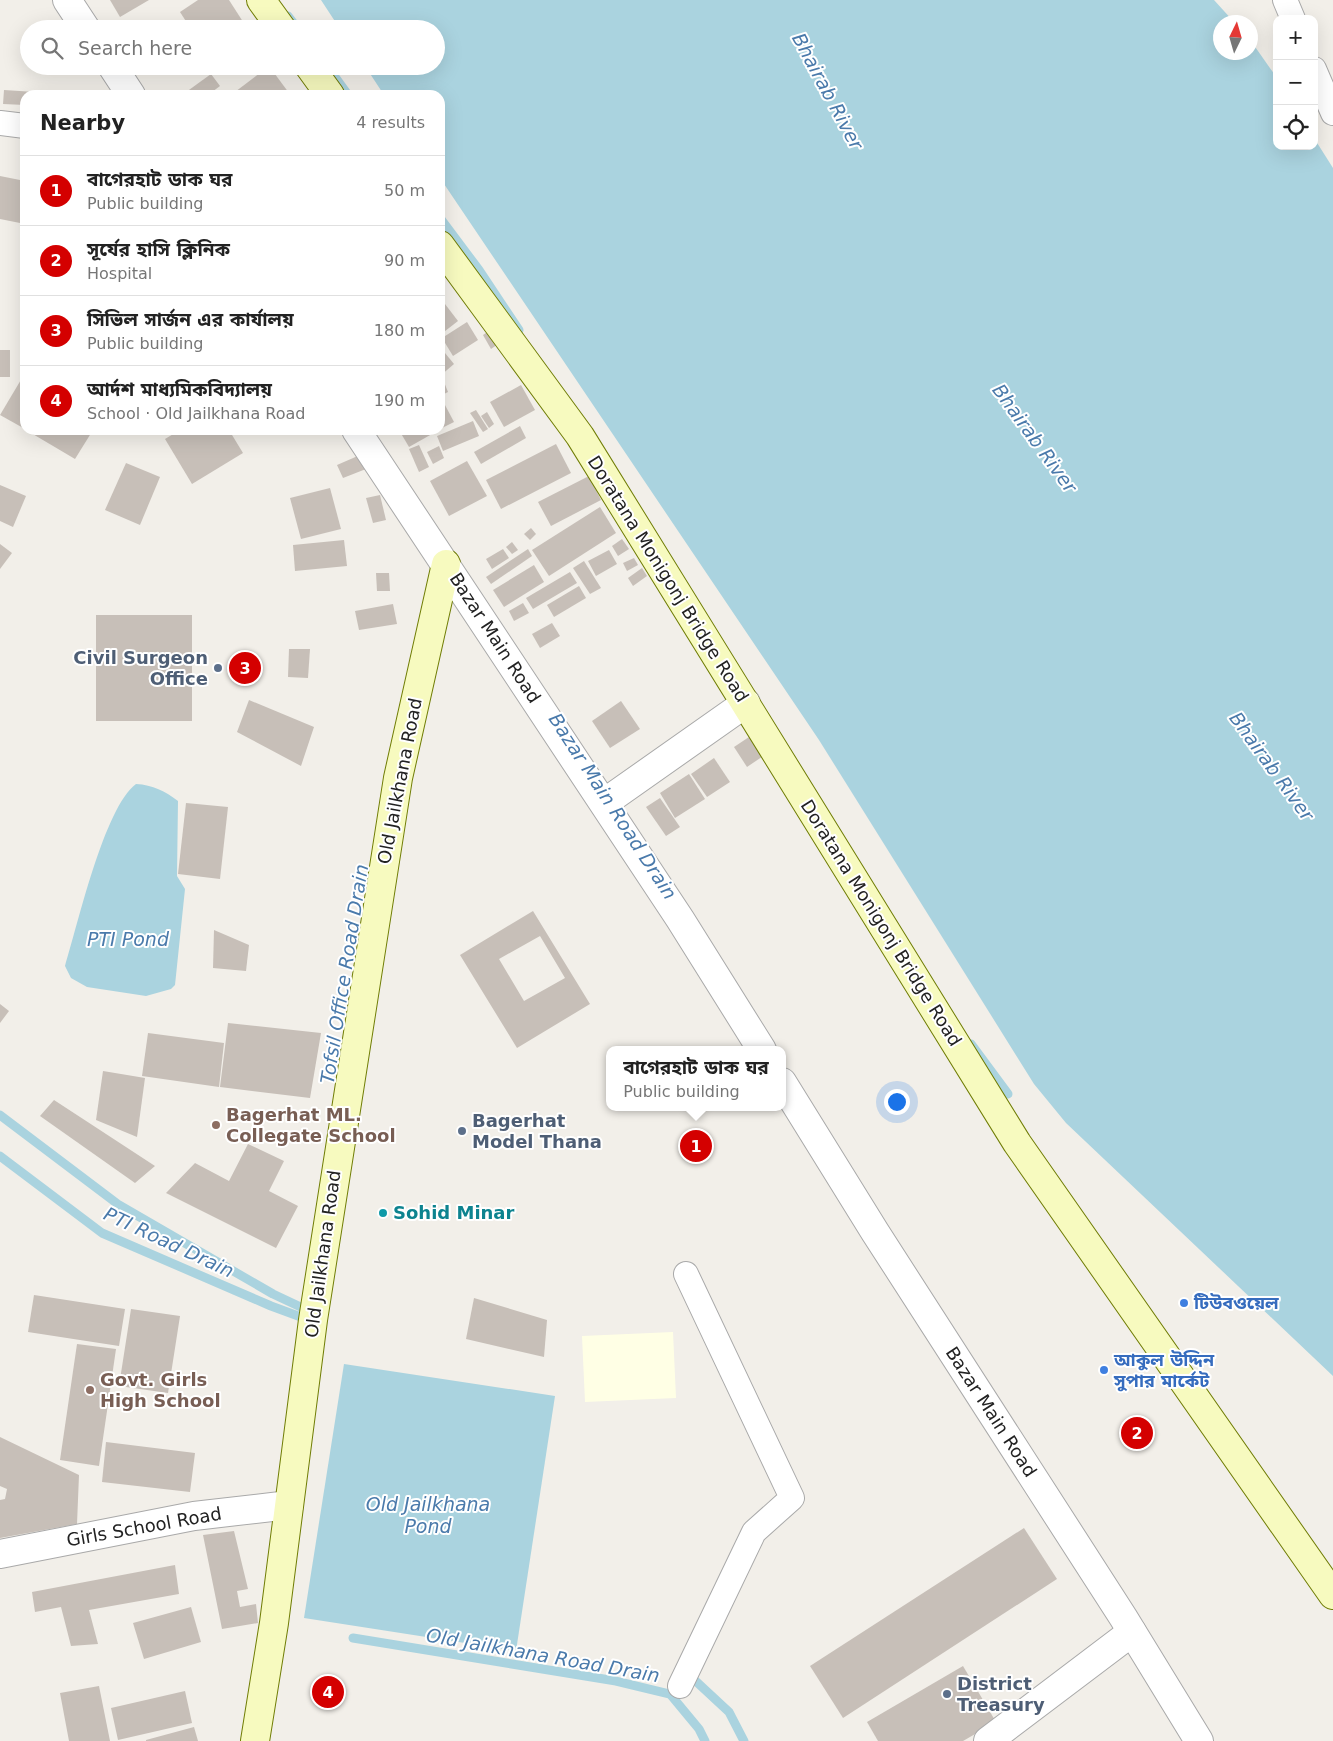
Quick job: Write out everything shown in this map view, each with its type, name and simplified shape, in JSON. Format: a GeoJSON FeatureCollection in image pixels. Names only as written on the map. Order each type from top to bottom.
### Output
{"type":"FeatureCollection","features":[{"type":"Feature","properties":{"kind":"main road"},"geometry":{"type":"LineString","coordinates":[[261,0],[275,20]]}},
{"type":"Feature","properties":{"kind":"main road"},"geometry":{"type":"LineString","coordinates":[[316,75],[326,90]]}},
{"type":"Feature","properties":{"kind":"main road","name":"Doratana Monigonj Bridge Road"},"geometry":{"type":"LineString","coordinates":[[445,261],[580,436],[1017,1143],[1333,1595]]}},
{"type":"Feature","properties":{"kind":"main road","name":"Old Jailkhana Road"},"geometry":{"type":"LineString","coordinates":[[255,1741],[274,1623],[342,1127],[398,778],[446,564]]}},
{"type":"Feature","properties":{"kind":"street"},"geometry":{"type":"LineString","coordinates":[[67,0],[80,20]]}},
{"type":"Feature","properties":{"kind":"street"},"geometry":{"type":"LineString","coordinates":[[1285,0],[1291,15]]}},
{"type":"Feature","properties":{"kind":"street"},"geometry":{"type":"LineString","coordinates":[[118,75],[128,90]]}},
{"type":"Feature","properties":{"kind":"street"},"geometry":{"type":"LineString","coordinates":[[1318,78],[1333,113]]}},
{"type":"Feature","properties":{"kind":"street"},"geometry":{"type":"LineString","coordinates":[[0,123],[20,125]]}},
{"type":"Feature","properties":{"kind":"street","name":"Bazar Main Road"},"geometry":{"type":"LineString","coordinates":[[359,435],[680,919],[759,1046]]}},
{"type":"Feature","properties":{"kind":"street"},"geometry":{"type":"LineString","coordinates":[[604,803],[746,704]]}},
{"type":"Feature","properties":{"kind":"street","name":"Bazar Main Road"},"geometry":{"type":"LineString","coordinates":[[786,1088],[875,1232],[1132,1632],[1198,1741]]}},
{"type":"Feature","properties":{"kind":"street"},"geometry":{"type":"LineString","coordinates":[[680,1686],[754,1532],[792,1498],[686,1274]]}},
{"type":"Feature","properties":{"kind":"street","name":"Girls School Road"},"geometry":{"type":"LineString","coordinates":[[0,1554],[194,1516],[289,1505]]}},
{"type":"Feature","properties":{"kind":"street"},"geometry":{"type":"LineString","coordinates":[[988,1741],[1132,1632]]}},
{"type":"Feature","properties":{"kind":"shaded area"},"geometry":{"type":"Polygon","coordinates":[[[673,1332],[676,1398],[585,1402],[582,1336],[673,1332]]]}},
{"type":"Feature","properties":{"kind":"water","name":"Bhairab River"},"geometry":{"type":"Polygon","coordinates":[[[321,0],[1214,0],[1228,15],[1213,15],[1213,60],[1258,60],[1258,51],[1273,72],[1273,150],[1318,150],[1318,144],[1333,168],[1333,1376],[1066,1123],[1034,1084],[819,740],[445,185],[445,90],[381,90],[371,75],[445,75],[445,20],[334,20],[321,0]]]}},
{"type":"Feature","properties":{"kind":"water","name":"PTI Pond"},"geometry":{"type":"Polygon","coordinates":[[[136,784],[158,789],[178,801],[177,876],[185,889],[175,985],[171,989],[146,996],[87,987],[71,978],[65,966],[93,868],[103,841],[124,797],[136,784]]]}},
{"type":"Feature","properties":{"kind":"water","name":"Old Jailkhana Pond"},"geometry":{"type":"Polygon","coordinates":[[[344,1364],[555,1396],[516,1651],[304,1618],[344,1364]]]}},
{"type":"Feature","properties":{"kind":"building"},"geometry":{"type":"Polygon","coordinates":[[[110,0],[149,0],[120,17],[110,0]]]}},
{"type":"Feature","properties":{"kind":"building"},"geometry":{"type":"Polygon","coordinates":[[[198,0],[229,0],[242,20],[185,20],[180,12],[198,0]]]}},
{"type":"Feature","properties":{"kind":"building"},"geometry":{"type":"Polygon","coordinates":[[[210,75],[212,75],[220,86],[215,90],[189,90],[210,75]]]}},
{"type":"Feature","properties":{"kind":"building"},"geometry":{"type":"Polygon","coordinates":[[[257,75],[276,75],[287,90],[238,90],[257,75]]]}},
{"type":"Feature","properties":{"kind":"building"},"geometry":{"type":"Polygon","coordinates":[[[4,90],[20,91],[20,105],[3,104],[4,90]]]}},
{"type":"Feature","properties":{"kind":"building"},"geometry":{"type":"Polygon","coordinates":[[[0,176],[20,180],[20,223],[0,219],[0,176]]]}},
{"type":"Feature","properties":{"kind":"building"},"geometry":{"type":"Polygon","coordinates":[[[445,304],[458,321],[445,331],[445,304]]]}},
{"type":"Feature","properties":{"kind":"building"},"geometry":{"type":"Polygon","coordinates":[[[467,322],[478,340],[453,356],[445,343],[445,336],[467,322]]]}},
{"type":"Feature","properties":{"kind":"building"},"geometry":{"type":"Polygon","coordinates":[[[492,329],[501,342],[491,349],[483,335],[492,329]]]}},
{"type":"Feature","properties":{"kind":"building"},"geometry":{"type":"Polygon","coordinates":[[[0,350],[10,350],[10,377],[0,377],[0,350]]]}},
{"type":"Feature","properties":{"kind":"building"},"geometry":{"type":"Polygon","coordinates":[[[445,353],[454,364],[445,372],[445,353]]]}},
{"type":"Feature","properties":{"kind":"building"},"geometry":{"type":"Polygon","coordinates":[[[20,381],[20,426],[0,415],[20,381]]]}},
{"type":"Feature","properties":{"kind":"building"},"geometry":{"type":"Polygon","coordinates":[[[521,385],[535,410],[504,427],[490,402],[521,385]]]}},
{"type":"Feature","properties":{"kind":"building"},"geometry":{"type":"Polygon","coordinates":[[[445,405],[454,422],[445,426],[445,405]]]}},
{"type":"Feature","properties":{"kind":"building"},"geometry":{"type":"Polygon","coordinates":[[[476,410],[488,429],[483,432],[470,413],[476,410]]]}},
{"type":"Feature","properties":{"kind":"building"},"geometry":{"type":"Polygon","coordinates":[[[487,412],[494,424],[489,428],[481,416],[487,412]]]}},
{"type":"Feature","properties":{"kind":"building"},"geometry":{"type":"Polygon","coordinates":[[[473,421],[479,436],[443,451],[437,436],[445,435],[445,433],[473,421]]]}},
{"type":"Feature","properties":{"kind":"building"},"geometry":{"type":"Polygon","coordinates":[[[520,426],[526,438],[481,464],[474,452],[520,426]]]}},
{"type":"Feature","properties":{"kind":"building"},"geometry":{"type":"Polygon","coordinates":[[[34,435],[90,435],[75,459],[34,435]]]}},
{"type":"Feature","properties":{"kind":"building"},"geometry":{"type":"Polygon","coordinates":[[[172,435],[232,435],[243,453],[192,484],[165,439],[172,435]]]}},
{"type":"Feature","properties":{"kind":"building"},"geometry":{"type":"Polygon","coordinates":[[[402,435],[430,435],[409,447],[402,435]]]}},
{"type":"Feature","properties":{"kind":"building"},"geometry":{"type":"Polygon","coordinates":[[[556,444],[571,473],[501,509],[486,480],[556,444]]]}},
{"type":"Feature","properties":{"kind":"building"},"geometry":{"type":"Polygon","coordinates":[[[419,445],[429,467],[419,472],[409,449],[419,445]]]}},
{"type":"Feature","properties":{"kind":"building"},"geometry":{"type":"Polygon","coordinates":[[[439,446],[444,458],[433,464],[427,452],[439,446]]]}},
{"type":"Feature","properties":{"kind":"building"},"geometry":{"type":"Polygon","coordinates":[[[360,455],[366,469],[343,478],[337,465],[360,455]]]}},
{"type":"Feature","properties":{"kind":"building"},"geometry":{"type":"Polygon","coordinates":[[[467,461],[487,496],[449,516],[430,481],[467,461]]]}},
{"type":"Feature","properties":{"kind":"building"},"geometry":{"type":"Polygon","coordinates":[[[126,463],[160,477],[140,525],[105,510],[126,463]]]}},
{"type":"Feature","properties":{"kind":"building"},"geometry":{"type":"Polygon","coordinates":[[[589,476],[601,500],[551,526],[538,502],[589,476]]]}},
{"type":"Feature","properties":{"kind":"building"},"geometry":{"type":"Polygon","coordinates":[[[0,485],[26,496],[13,527],[0,521],[0,485]]]}},
{"type":"Feature","properties":{"kind":"building"},"geometry":{"type":"Polygon","coordinates":[[[330,488],[341,529],[301,539],[290,498],[330,488]]]}},
{"type":"Feature","properties":{"kind":"building"},"geometry":{"type":"Polygon","coordinates":[[[380,495],[386,520],[373,523],[366,498],[380,495]]]}},
{"type":"Feature","properties":{"kind":"building"},"geometry":{"type":"Polygon","coordinates":[[[600,507],[616,533],[549,576],[532,550],[600,507]]]}},
{"type":"Feature","properties":{"kind":"building"},"geometry":{"type":"Polygon","coordinates":[[[531,528],[536,534],[530,540],[524,534],[531,528]]]}},
{"type":"Feature","properties":{"kind":"building"},"geometry":{"type":"Polygon","coordinates":[[[622,539],[629,549],[618,556],[612,546],[622,539]]]}},
{"type":"Feature","properties":{"kind":"building"},"geometry":{"type":"Polygon","coordinates":[[[344,540],[347,566],[295,571],[293,545],[344,540]]]}},
{"type":"Feature","properties":{"kind":"building"},"geometry":{"type":"Polygon","coordinates":[[[512,542],[518,550],[512,554],[506,547],[512,542]]]}},
{"type":"Feature","properties":{"kind":"building"},"geometry":{"type":"Polygon","coordinates":[[[0,544],[12,553],[0,569],[0,544]]]}},
{"type":"Feature","properties":{"kind":"building"},"geometry":{"type":"Polygon","coordinates":[[[503,549],[509,558],[492,569],[486,559],[503,549]]]}},
{"type":"Feature","properties":{"kind":"building"},"geometry":{"type":"Polygon","coordinates":[[[528,549],[532,556],[491,584],[486,577],[528,549]]]}},
{"type":"Feature","properties":{"kind":"building"},"geometry":{"type":"Polygon","coordinates":[[[609,550],[617,564],[596,576],[588,561],[609,550]]]}},
{"type":"Feature","properties":{"kind":"building"},"geometry":{"type":"Polygon","coordinates":[[[634,558],[638,565],[627,571],[623,563],[634,558]]]}},
{"type":"Feature","properties":{"kind":"building"},"geometry":{"type":"Polygon","coordinates":[[[584,561],[601,588],[590,594],[573,568],[584,561]]]}},
{"type":"Feature","properties":{"kind":"building"},"geometry":{"type":"Polygon","coordinates":[[[534,565],[544,582],[504,607],[493,590],[534,565]]]}},
{"type":"Feature","properties":{"kind":"building"},"geometry":{"type":"Polygon","coordinates":[[[642,568],[647,576],[633,586],[628,578],[642,568]]]}},
{"type":"Feature","properties":{"kind":"building"},"geometry":{"type":"Polygon","coordinates":[[[570,572],[577,583],[533,609],[526,598],[570,572]]]}},
{"type":"Feature","properties":{"kind":"building"},"geometry":{"type":"Polygon","coordinates":[[[376,573],[389,573],[390,591],[377,591],[376,573]]]}},
{"type":"Feature","properties":{"kind":"building"},"geometry":{"type":"Polygon","coordinates":[[[579,586],[586,598],[554,617],[547,605],[579,586]]]}},
{"type":"Feature","properties":{"kind":"building"},"geometry":{"type":"Polygon","coordinates":[[[523,603],[529,613],[514,621],[509,611],[523,603]]]}},
{"type":"Feature","properties":{"kind":"building"},"geometry":{"type":"Polygon","coordinates":[[[393,604],[397,624],[359,630],[355,611],[393,604]]]}},
{"type":"Feature","properties":{"kind":"building"},"geometry":{"type":"Polygon","coordinates":[[[96,615],[192,615],[192,721],[96,721],[96,615]]]}},
{"type":"Feature","properties":{"kind":"building"},"geometry":{"type":"Polygon","coordinates":[[[552,623],[560,636],[540,648],[532,634],[552,623]]]}},
{"type":"Feature","properties":{"kind":"building"},"geometry":{"type":"Polygon","coordinates":[[[289,649],[310,649],[308,678],[288,677],[289,649]]]}},
{"type":"Feature","properties":{"kind":"building"},"geometry":{"type":"Polygon","coordinates":[[[249,700],[314,727],[301,766],[237,732],[249,700]]]}},
{"type":"Feature","properties":{"kind":"building"},"geometry":{"type":"Polygon","coordinates":[[[621,701],[640,729],[610,748],[592,721],[621,701]]]}},
{"type":"Feature","properties":{"kind":"building"},"geometry":{"type":"Polygon","coordinates":[[[758,731],[772,750],[747,767],[734,747],[758,731]]]}},
{"type":"Feature","properties":{"kind":"building"},"geometry":{"type":"Polygon","coordinates":[[[714,758],[730,782],[707,797],[691,774],[714,758]]]}},
{"type":"Feature","properties":{"kind":"building"},"geometry":{"type":"Polygon","coordinates":[[[689,774],[705,799],[675,818],[660,793],[689,774]]]}},
{"type":"Feature","properties":{"kind":"building"},"geometry":{"type":"Polygon","coordinates":[[[660,798],[680,827],[666,836],[646,807],[660,798]]]}},
{"type":"Feature","properties":{"kind":"building"},"geometry":{"type":"Polygon","coordinates":[[[186,803],[228,807],[220,879],[178,874],[186,803]]]}},
{"type":"Feature","properties":{"kind":"building"},"geometry":{"type":"Polygon","coordinates":[[[533,911],[590,1004],[517,1048],[460,955],[533,911]],[[540,936],[499,959],[524,1001],[565,978],[540,936]]]}},
{"type":"Feature","properties":{"kind":"building"},"geometry":{"type":"Polygon","coordinates":[[[214,930],[249,945],[246,971],[213,968],[214,930]]]}},
{"type":"Feature","properties":{"kind":"building"},"geometry":{"type":"Polygon","coordinates":[[[0,1004],[9,1011],[0,1023],[0,1004]]]}},
{"type":"Feature","properties":{"kind":"building"},"geometry":{"type":"Polygon","coordinates":[[[228,1023],[321,1033],[310,1098],[220,1087],[228,1023]]]}},
{"type":"Feature","properties":{"kind":"building"},"geometry":{"type":"Polygon","coordinates":[[[148,1033],[224,1043],[219,1087],[142,1076],[148,1033]]]}},
{"type":"Feature","properties":{"kind":"building"},"geometry":{"type":"Polygon","coordinates":[[[103,1071],[145,1078],[137,1137],[96,1120],[103,1071]]]}},
{"type":"Feature","properties":{"kind":"building"},"geometry":{"type":"Polygon","coordinates":[[[54,1100],[155,1166],[135,1183],[40,1116],[54,1100]]]}},
{"type":"Feature","properties":{"kind":"building"},"geometry":{"type":"Polygon","coordinates":[[[248,1144],[284,1161],[269,1191],[298,1206],[276,1248],[166,1193],[195,1163],[229,1181],[248,1144]]]}},
{"type":"Feature","properties":{"kind":"building"},"geometry":{"type":"Polygon","coordinates":[[[34,1295],[125,1309],[119,1346],[28,1332],[34,1295]]]}},
{"type":"Feature","properties":{"kind":"building"},"geometry":{"type":"Polygon","coordinates":[[[474,1298],[547,1320],[544,1357],[466,1339],[474,1298]]]}},
{"type":"Feature","properties":{"kind":"building"},"geometry":{"type":"Polygon","coordinates":[[[131,1309],[180,1316],[168,1393],[119,1386],[131,1309]]]}},
{"type":"Feature","properties":{"kind":"building"},"geometry":{"type":"Polygon","coordinates":[[[77,1344],[116,1349],[99,1466],[60,1460],[77,1344]]]}},
{"type":"Feature","properties":{"kind":"building"},"geometry":{"type":"Polygon","coordinates":[[[0,1437],[79,1475],[77,1524],[0,1538],[0,1500],[5,1499],[7,1489],[0,1486],[0,1437]]]}},
{"type":"Feature","properties":{"kind":"building"},"geometry":{"type":"Polygon","coordinates":[[[106,1442],[195,1453],[190,1492],[102,1482],[106,1442]]]}},
{"type":"Feature","properties":{"kind":"building"},"geometry":{"type":"Polygon","coordinates":[[[1024,1528],[1057,1579],[843,1718],[810,1666],[1024,1528]]]}},
{"type":"Feature","properties":{"kind":"building"},"geometry":{"type":"Polygon","coordinates":[[[234,1531],[248,1589],[237,1591],[240,1607],[256,1604],[258,1623],[222,1629],[203,1535],[234,1531]]]}},
{"type":"Feature","properties":{"kind":"building"},"geometry":{"type":"Polygon","coordinates":[[[175,1565],[179,1594],[89,1610],[98,1644],[71,1646],[61,1607],[35,1612],[32,1592],[175,1565]]]}},
{"type":"Feature","properties":{"kind":"building"},"geometry":{"type":"Polygon","coordinates":[[[191,1607],[201,1642],[144,1659],[133,1623],[191,1607]]]}},
{"type":"Feature","properties":{"kind":"building","name":"District Treasury"},"geometry":{"type":"Polygon","coordinates":[[[963,1666],[996,1722],[963,1741],[878,1741],[867,1722],[963,1666]]]}},
{"type":"Feature","properties":{"kind":"building"},"geometry":{"type":"Polygon","coordinates":[[[99,1686],[110,1741],[69,1741],[60,1693],[99,1686]]]}},
{"type":"Feature","properties":{"kind":"building"},"geometry":{"type":"Polygon","coordinates":[[[185,1691],[192,1723],[118,1740],[111,1708],[185,1691]]]}},
{"type":"Feature","properties":{"kind":"building"},"geometry":{"type":"Polygon","coordinates":[[[194,1727],[198,1741],[146,1741],[146,1740],[194,1727]]]}},
{"type":"Feature","properties":{"kind":"waterway"},"geometry":{"type":"LineString","coordinates":[[288,16],[291,20]]}},
{"type":"Feature","properties":{"kind":"waterway"},"geometry":{"type":"LineString","coordinates":[[334,75],[344,90]]}},
{"type":"Feature","properties":{"kind":"waterway"},"geometry":{"type":"LineString","coordinates":[[445,225],[479,270],[519,330]]}},
{"type":"Feature","properties":{"kind":"waterway"},"geometry":{"type":"LineString","coordinates":[[971,1044],[1008,1094]]}},
{"type":"Feature","properties":{"kind":"waterway","name":"Tofsil Office Road Drain"},"geometry":{"type":"LineString","coordinates":[[0,1115],[119,1205],[273,1294],[307,1310],[308,1305]]}},
{"type":"Feature","properties":{"kind":"waterway","name":"PTI Road Drain"},"geometry":{"type":"LineString","coordinates":[[0,1156],[102,1233],[271,1306],[309,1320]]}},
{"type":"Feature","properties":{"kind":"waterway","name":"Old Jailkhana Road Drain"},"geometry":{"type":"LineString","coordinates":[[353,1638],[616,1681],[670,1694],[699,1729],[705,1741]]}},
{"type":"Feature","properties":{"kind":"waterway","name":"Old Jailkhana Road Drain"},"geometry":{"type":"LineString","coordinates":[[687,1673],[729,1712],[744,1741]]}},
{"type":"Feature","properties":{"kind":"place","name":"Civil Surgeon Office"},"geometry":{"type":"Point","coordinates":[218,668]}},
{"type":"Feature","properties":{"kind":"place","name":"সিভিল সার্জন এর কার্যালয়"},"geometry":{"type":"Point","coordinates":[245,668]}},
{"type":"Feature","properties":{"kind":"place","name":"Bagerhat ML. Collegate School"},"geometry":{"type":"Point","coordinates":[216,1125]}},
{"type":"Feature","properties":{"kind":"place","name":"Bagerhat Model Thana"},"geometry":{"type":"Point","coordinates":[462,1131]}},
{"type":"Feature","properties":{"kind":"place","name":"বাগেরহাট ডাক ঘর"},"geometry":{"type":"Point","coordinates":[696,1146]}},
{"type":"Feature","properties":{"kind":"place","name":"Sohid Minar"},"geometry":{"type":"Point","coordinates":[383,1213]}},
{"type":"Feature","properties":{"kind":"place","name":"টিউবওয়েল"},"geometry":{"type":"Point","coordinates":[1184,1303]}},
{"type":"Feature","properties":{"kind":"place","name":"আকুল উদ্দিন সুপার মার্কেট"},"geometry":{"type":"Point","coordinates":[1104,1370]}},
{"type":"Feature","properties":{"kind":"place","name":"Govt. Girls High School"},"geometry":{"type":"Point","coordinates":[90,1390]}},
{"type":"Feature","properties":{"kind":"place","name":"সূর্যের হাসি ক্লিনিক"},"geometry":{"type":"Point","coordinates":[1137,1433]}},
{"type":"Feature","properties":{"kind":"place","name":"আর্দশ মাধ্যমিকবিদ্যালয়"},"geometry":{"type":"Point","coordinates":[328,1692]}},
{"type":"Feature","properties":{"kind":"place","name":"District Treasury"},"geometry":{"type":"Point","coordinates":[947,1694]}},
{"type":"Feature","properties":{"kind":"water label","name":"Bazar Main Road Drain"},"geometry":{"type":"Point","coordinates":[613,806]}}]}
